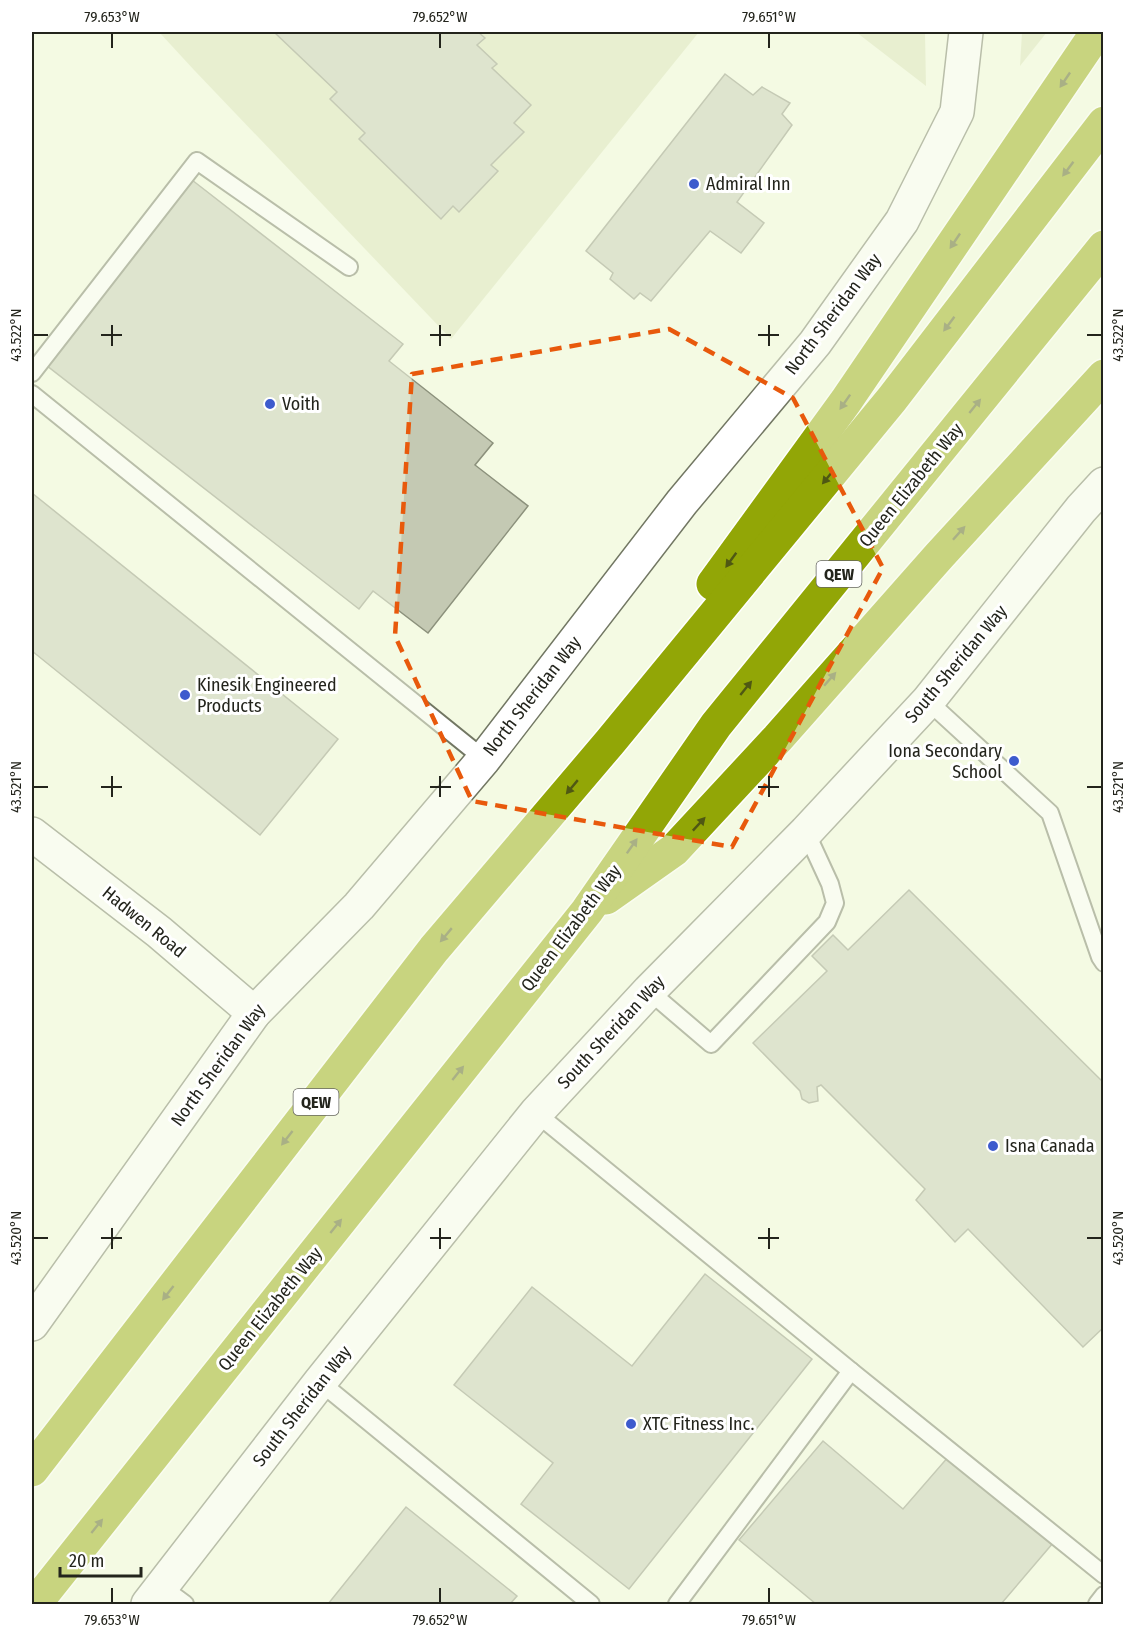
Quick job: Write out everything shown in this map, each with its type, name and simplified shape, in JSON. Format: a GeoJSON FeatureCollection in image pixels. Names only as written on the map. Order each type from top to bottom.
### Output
{"type":"FeatureCollection","features":[{"type":"Feature","properties":{"kind":"highway"},"geometry":{"type":"LineString","coordinates":[[610,742],[650,672],[846,401],[1097,32]]}},
{"type":"Feature","properties":{"kind":"highway","name":"QEW"},"geometry":{"type":"LineString","coordinates":[[32,1470],[434,949],[610,742],[892,399],[1104,123]]}},
{"type":"Feature","properties":{"kind":"highway","name":"Queen Elizabeth Way"},"geometry":{"type":"LineString","coordinates":[[34,1605],[587,911],[716,725],[1104,247]]}},
{"type":"Feature","properties":{"kind":"highway"},"geometry":{"type":"LineString","coordinates":[[587,911],[674,850],[1104,376]]}},
{"type":"Feature","properties":{"kind":"street","name":"North Sheridan Way"},"geometry":{"type":"LineString","coordinates":[[32,1324],[254,1013],[359,906],[483,759],[682,502],[815,343],[902,220],[957,112],[966,32]]}},
{"type":"Feature","properties":{"kind":"street","name":"South Sheridan Way"},"geometry":{"type":"LineString","coordinates":[[165,1599],[320,1382],[536,1113],[649,991],[806,832],[928,701],[1081,509],[1104,484]]}},
{"type":"Feature","properties":{"kind":"street","name":"Hadwen Road"},"geometry":{"type":"LineString","coordinates":[[32,834],[159,932],[254,1013]]}},
{"type":"Feature","properties":{"kind":"lane"},"geometry":{"type":"LineString","coordinates":[[32,374],[197,161],[349,267]]}},
{"type":"Feature","properties":{"kind":"lane"},"geometry":{"type":"LineString","coordinates":[[32,393],[483,759]]}},
{"type":"Feature","properties":{"kind":"lane"},"geometry":{"type":"LineString","coordinates":[[928,701],[1050,813],[1104,963]]}},
{"type":"Feature","properties":{"kind":"lane"},"geometry":{"type":"LineString","coordinates":[[649,991],[711,1044],[827,922],[835,903],[830,884],[806,832]]}},
{"type":"Feature","properties":{"kind":"lane"},"geometry":{"type":"LineString","coordinates":[[536,1113],[1104,1575]]}},
{"type":"Feature","properties":{"kind":"lane"},"geometry":{"type":"LineString","coordinates":[[677,1605],[851,1371]]}},
{"type":"Feature","properties":{"kind":"lane"},"geometry":{"type":"LineString","coordinates":[[320,1382],[591,1605]]}},
{"type":"Feature","properties":{"kind":"lane"},"geometry":{"type":"LineString","coordinates":[[1097,1605],[1104,1595]]}},
{"type":"Feature","properties":{"kind":"highlighted area"},"geometry":{"type":"Polygon","coordinates":[[[669,329],[793,398],[883,568],[732,847],[472,801],[395,636],[412,374],[669,329]]]}},
{"type":"Feature","properties":{"kind":"green space"},"geometry":{"type":"Polygon","coordinates":[[[159,32],[699,32],[451,339],[159,32]]]}},
{"type":"Feature","properties":{"kind":"green space"},"geometry":{"type":"Polygon","coordinates":[[[856,32],[925,32],[926,86],[856,32]]]}},
{"type":"Feature","properties":{"kind":"green space"},"geometry":{"type":"Polygon","coordinates":[[[1022,32],[1047,32],[1020,66],[1022,32]]]}},
{"type":"Feature","properties":{"kind":"building"},"geometry":{"type":"Polygon","coordinates":[[[274,32],[478,32],[485,38],[477,45],[497,64],[492,68],[531,105],[514,123],[524,132],[491,165],[498,171],[459,212],[453,206],[441,219],[359,139],[365,133],[330,99],[337,92],[274,32]]]}},
{"type":"Feature","properties":{"kind":"building"},"geometry":{"type":"Polygon","coordinates":[[[725,74],[753,95],[762,87],[790,103],[782,114],[792,125],[737,202],[764,223],[741,253],[710,231],[651,301],[640,293],[634,299],[610,279],[613,273],[586,251],[725,74]]]}},
{"type":"Feature","properties":{"kind":"building","name":"Voith"},"geometry":{"type":"Polygon","coordinates":[[[192,180],[403,344],[389,361],[493,443],[475,465],[528,506],[428,633],[373,591],[359,609],[46,365],[192,180]]]}},
{"type":"Feature","properties":{"kind":"building","name":"Kinesik Engineered Products"},"geometry":{"type":"Polygon","coordinates":[[[32,493],[338,739],[260,835],[32,651],[32,493]]]}},
{"type":"Feature","properties":{"kind":"building","name":"Isna Canada"},"geometry":{"type":"Polygon","coordinates":[[[909,890],[1104,1083],[1104,1327],[1083,1347],[968,1229],[955,1242],[916,1200],[925,1189],[821,1085],[817,1087],[818,1101],[809,1103],[802,1099],[800,1091],[753,1043],[827,971],[812,956],[833,935],[848,950],[909,890]]]}},
{"type":"Feature","properties":{"kind":"building","name":"XTC Fitness Inc."},"geometry":{"type":"Polygon","coordinates":[[[705,1274],[812,1359],[629,1589],[521,1504],[553,1463],[454,1385],[532,1287],[632,1366],[705,1274]]]}},
{"type":"Feature","properties":{"kind":"building"},"geometry":{"type":"Polygon","coordinates":[[[823,1441],[903,1509],[949,1456],[1053,1543],[1001,1604],[816,1604],[739,1540],[823,1441]]]}},
{"type":"Feature","properties":{"kind":"building"},"geometry":{"type":"Polygon","coordinates":[[[406,1507],[517,1596],[510,1604],[328,1604],[406,1507]]]}},
{"type":"Feature","properties":{"kind":"place","name":"Admiral Inn"},"geometry":{"type":"Point","coordinates":[694,184]}},
{"type":"Feature","properties":{"kind":"place","name":"Voith"},"geometry":{"type":"Point","coordinates":[270,404]}},
{"type":"Feature","properties":{"kind":"place","name":"Kinesik Engineered Products"},"geometry":{"type":"Point","coordinates":[185,695]}},
{"type":"Feature","properties":{"kind":"place","name":"Iona Secondary School"},"geometry":{"type":"Point","coordinates":[1014,761]}},
{"type":"Feature","properties":{"kind":"place","name":"Isna Canada"},"geometry":{"type":"Point","coordinates":[993,1146]}},
{"type":"Feature","properties":{"kind":"place","name":"XTC Fitness Inc."},"geometry":{"type":"Point","coordinates":[631,1424]}}]}
